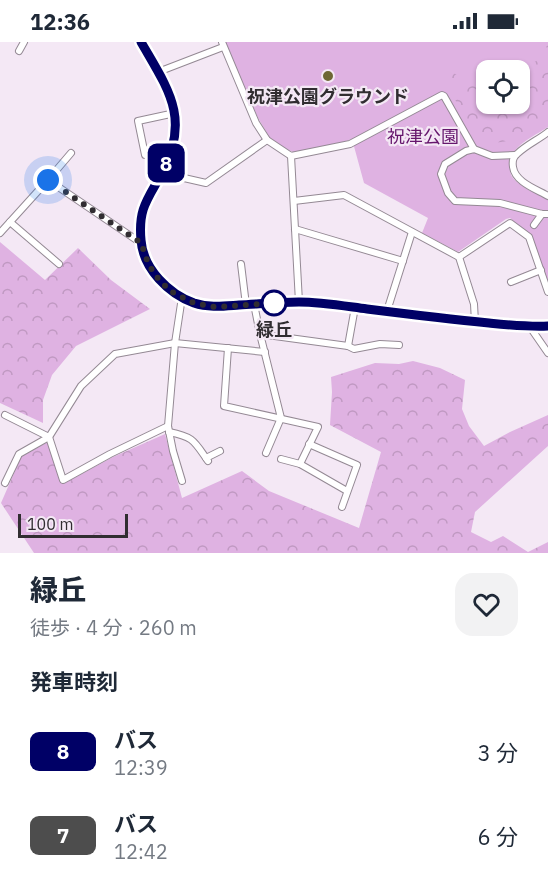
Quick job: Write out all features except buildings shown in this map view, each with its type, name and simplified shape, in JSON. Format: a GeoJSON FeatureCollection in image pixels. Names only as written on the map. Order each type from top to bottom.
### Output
{"type":"FeatureCollection","features":[{"type":"Feature","properties":{"kind":"main road"},"geometry":{"type":"LineString","coordinates":[[142,42],[166,87],[177,126],[170,156],[143,207],[141,216],[141,243],[148,263],[155,275],[170,291],[203,305],[215,307],[299,302],[475,322],[530,327],[548,326]]}},
{"type":"Feature","properties":{"kind":"street"},"geometry":{"type":"LineString","coordinates":[[19,51],[24,42]]}},
{"type":"Feature","properties":{"kind":"street"},"geometry":{"type":"LineString","coordinates":[[158,72],[223,44],[256,123],[267,140],[291,156],[350,144],[442,95],[474,149]]}},
{"type":"Feature","properties":{"kind":"street"},"geometry":{"type":"LineString","coordinates":[[145,155],[138,121],[175,113]]}},
{"type":"Feature","properties":{"kind":"street"},"geometry":{"type":"LineString","coordinates":[[548,132],[515,155],[512,161],[515,175],[548,196]]}},
{"type":"Feature","properties":{"kind":"street"},"geometry":{"type":"LineString","coordinates":[[162,173],[206,183],[267,140]]}},
{"type":"Feature","properties":{"kind":"street"},"geometry":{"type":"LineString","coordinates":[[515,155],[492,156],[474,149],[466,151],[445,164],[441,174],[448,193],[455,201],[500,203],[545,214]]}},
{"type":"Feature","properties":{"kind":"street"},"geometry":{"type":"LineString","coordinates":[[0,233],[71,153]]}},
{"type":"Feature","properties":{"kind":"street"},"geometry":{"type":"LineString","coordinates":[[291,156],[299,302]]}},
{"type":"Feature","properties":{"kind":"street"},"geometry":{"type":"LineString","coordinates":[[48,180],[141,243]]}},
{"type":"Feature","properties":{"kind":"street"},"geometry":{"type":"LineString","coordinates":[[294,201],[344,195],[459,257],[474,304],[475,322]]}},
{"type":"Feature","properties":{"kind":"street"},"geometry":{"type":"LineString","coordinates":[[534,225],[545,214]]}},
{"type":"Feature","properties":{"kind":"street"},"geometry":{"type":"LineString","coordinates":[[10,222],[59,264]]}},
{"type":"Feature","properties":{"kind":"street"},"geometry":{"type":"LineString","coordinates":[[459,257],[510,223],[529,237],[548,292]]}},
{"type":"Feature","properties":{"kind":"street"},"geometry":{"type":"LineString","coordinates":[[295,229],[403,261]]}},
{"type":"Feature","properties":{"kind":"street"},"geometry":{"type":"LineString","coordinates":[[387,311],[412,232]]}},
{"type":"Feature","properties":{"kind":"street"},"geometry":{"type":"LineString","coordinates":[[241,264],[281,418],[266,453]]}},
{"type":"Feature","properties":{"kind":"street"},"geometry":{"type":"LineString","coordinates":[[511,282],[541,270]]}},
{"type":"Feature","properties":{"kind":"street"},"geometry":{"type":"LineString","coordinates":[[182,297],[175,343],[169,429],[182,481]]}},
{"type":"Feature","properties":{"kind":"street"},"geometry":{"type":"LineString","coordinates":[[348,346],[355,307]]}},
{"type":"Feature","properties":{"kind":"street"},"geometry":{"type":"LineString","coordinates":[[530,327],[548,353]]}},
{"type":"Feature","properties":{"kind":"street"},"geometry":{"type":"LineString","coordinates":[[260,334],[348,346],[354,349],[380,344],[399,345]]}},
{"type":"Feature","properties":{"kind":"street"},"geometry":{"type":"LineString","coordinates":[[5,483],[19,454],[49,437],[81,386],[115,354],[175,343],[265,352]]}},
{"type":"Feature","properties":{"kind":"street"},"geometry":{"type":"LineString","coordinates":[[228,348],[224,406],[318,427],[300,464]]}},
{"type":"Feature","properties":{"kind":"street"},"geometry":{"type":"LineString","coordinates":[[4,415],[49,437],[63,480],[111,454],[169,429],[192,439],[207,459],[220,451]]}},
{"type":"Feature","properties":{"kind":"street"},"geometry":{"type":"LineString","coordinates":[[309,444],[357,465],[342,507]]}},
{"type":"Feature","properties":{"kind":"street"},"geometry":{"type":"LineString","coordinates":[[281,459],[300,464],[347,490]]}},
{"type":"Feature","properties":{"kind":"green space","name":"祝津公園"},"geometry":{"type":"Polygon","coordinates":[[[225,42],[548,42],[548,127],[516,149],[510,162],[510,172],[519,184],[548,200],[548,287],[531,238],[510,218],[458,252],[422,233],[428,218],[364,183],[352,139],[334,145],[293,152],[270,138],[258,118],[225,42]]]}},
{"type":"Feature","properties":{"kind":"green space"},"geometry":{"type":"Polygon","coordinates":[[[548,42],[548,112],[515,138],[499,142],[483,139],[466,120],[447,80],[454,73],[476,84],[476,114],[530,114],[530,65],[543,57],[548,42]]]}},
{"type":"Feature","properties":{"kind":"green space"},"geometry":{"type":"Polygon","coordinates":[[[0,242],[45,280],[78,248],[111,280],[150,309],[76,346],[52,375],[43,400],[43,423],[0,403],[0,242]]]}},
{"type":"Feature","properties":{"kind":"green space"},"geometry":{"type":"Polygon","coordinates":[[[413,361],[440,368],[465,380],[462,409],[469,426],[484,446],[548,415],[548,446],[475,512],[471,532],[491,542],[503,536],[528,552],[548,542],[548,553],[34,553],[1,503],[21,457],[48,442],[63,484],[113,457],[165,434],[182,498],[242,471],[269,491],[359,528],[381,452],[330,425],[331,377],[375,363],[399,364],[413,361]]]}},
{"type":"Feature","properties":{"kind":"bus line","name":"8"},"geometry":{"type":"LineString","coordinates":[[141,42],[166,87],[177,126],[170,156],[146,201],[141,216],[141,243],[148,263],[155,275],[170,291],[194,303],[215,307],[299,302],[475,322],[530,327],[548,326]]}},
{"type":"Feature","properties":{"kind":"place","name":"祝津公園グラウンド"},"geometry":{"type":"Point","coordinates":[328,76]}},
{"type":"Feature","properties":{"kind":"place","name":"緑丘"},"geometry":{"type":"Point","coordinates":[274,303]}},
{"type":"Feature","properties":{"kind":"route"},"geometry":{"type":"LineString","coordinates":[[48,180],[141,243],[155,275],[170,291],[194,303],[215,307],[277,303],[274,303]]}}]}
